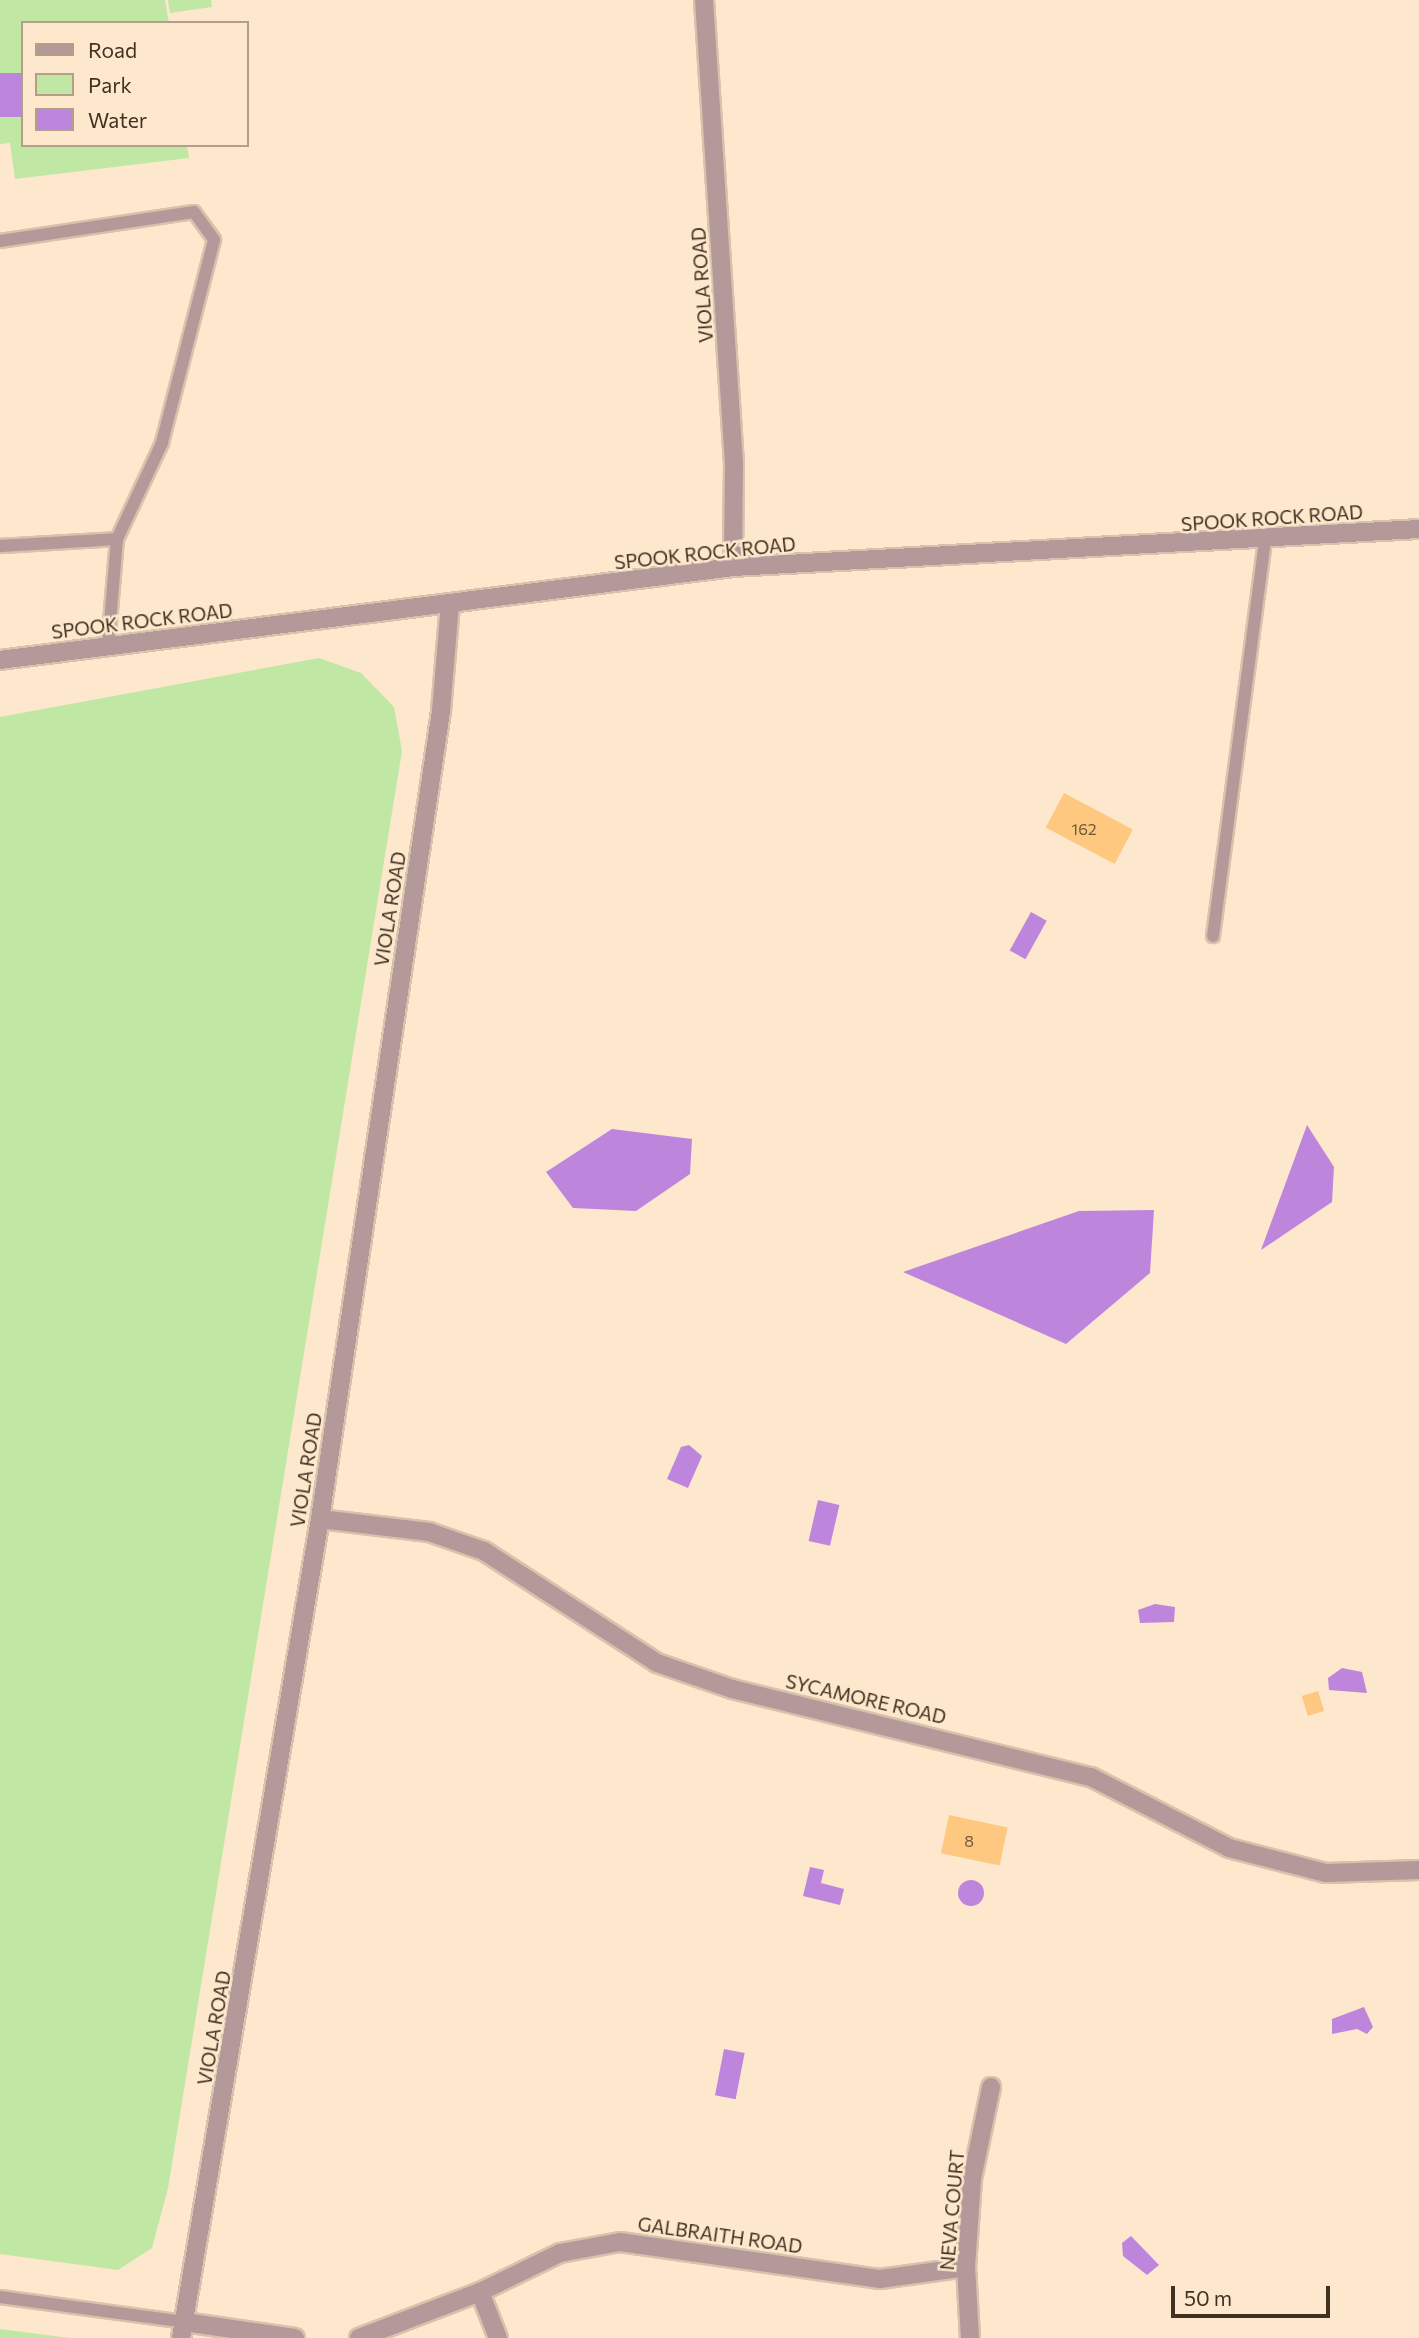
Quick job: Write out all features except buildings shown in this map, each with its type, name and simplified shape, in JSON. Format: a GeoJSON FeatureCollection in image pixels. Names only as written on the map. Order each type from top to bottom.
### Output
{"type":"FeatureCollection","features":[{"type":"Feature","properties":{"kind":"street","name":"VIOLA ROAD"},"geometry":{"type":"LineString","coordinates":[[704,0],[734,464],[733,567]]}},
{"type":"Feature","properties":{"kind":"street","name":"SPOOK ROCK ROAD"},"geometry":{"type":"LineString","coordinates":[[0,660],[733,567],[1265,541],[1419,529]]}},
{"type":"Feature","properties":{"kind":"street","name":"VIOLA ROAD"},"geometry":{"type":"LineString","coordinates":[[183,2330],[320,1519],[439,725],[450,604]]}},
{"type":"Feature","properties":{"kind":"street","name":"SYCAMORE ROAD"},"geometry":{"type":"LineString","coordinates":[[320,1519],[429,1532],[484,1551],[657,1663],[732,1689],[1091,1777],[1229,1848],[1326,1873],[1419,1869]]}},
{"type":"Feature","properties":{"kind":"street","name":"NEVA COURT"},"geometry":{"type":"LineString","coordinates":[[970,2338],[966,2267],[972,2179],[991,2087]]}},
{"type":"Feature","properties":{"kind":"street","name":"GALBRAITH ROAD"},"geometry":{"type":"LineString","coordinates":[[359,2338],[480,2292],[559,2253],[620,2242],[880,2279],[966,2267]]}},
{"type":"Feature","properties":{"kind":"street"},"geometry":{"type":"LineString","coordinates":[[480,2292],[498,2338]]}},
{"type":"Feature","properties":{"kind":"street"},"geometry":{"type":"LineString","coordinates":[[183,2330],[295,2338]]}},
{"type":"Feature","properties":{"kind":"lane"},"geometry":{"type":"LineString","coordinates":[[0,241],[194,212],[214,240],[162,443],[117,539],[108,646]]}},
{"type":"Feature","properties":{"kind":"lane"},"geometry":{"type":"LineString","coordinates":[[0,547],[117,539]]}},
{"type":"Feature","properties":{"kind":"lane"},"geometry":{"type":"LineString","coordinates":[[1213,936],[1265,541]]}},
{"type":"Feature","properties":{"kind":"lane"},"geometry":{"type":"LineString","coordinates":[[0,2297],[183,2330]]}},
{"type":"Feature","properties":{"kind":"green space"},"geometry":{"type":"Polygon","coordinates":[[[0,0],[165,0],[169,21],[21,21],[21,147],[187,147],[189,158],[15,179],[10,143],[0,144],[0,0]]]}},
{"type":"Feature","properties":{"kind":"green space"},"geometry":{"type":"Polygon","coordinates":[[[168,0],[211,0],[212,7],[170,13],[168,0]]]}},
{"type":"Feature","properties":{"kind":"green space"},"geometry":{"type":"Polygon","coordinates":[[[319,658],[361,673],[394,707],[402,751],[168,2188],[152,2248],[118,2270],[0,2254],[0,717],[319,658]]]}},
{"type":"Feature","properties":{"kind":"green space"},"geometry":{"type":"Polygon","coordinates":[[[0,2329],[70,2338],[0,2338],[0,2329]]]}},
{"type":"Feature","properties":{"kind":"water"},"geometry":{"type":"Polygon","coordinates":[[[0,73],[21,73],[21,117],[0,117],[0,73]]]}},
{"type":"Feature","properties":{"kind":"water"},"geometry":{"type":"Polygon","coordinates":[[[1031,912],[1047,921],[1025,959],[1010,950],[1031,912]]]}},
{"type":"Feature","properties":{"kind":"water"},"geometry":{"type":"Polygon","coordinates":[[[1307,1125],[1334,1167],[1332,1202],[1261,1250],[1307,1125]]]}},
{"type":"Feature","properties":{"kind":"water"},"geometry":{"type":"Polygon","coordinates":[[[612,1129],[692,1139],[690,1174],[636,1211],[573,1208],[546,1172],[612,1129]]]}},
{"type":"Feature","properties":{"kind":"water"},"geometry":{"type":"Polygon","coordinates":[[[1154,1210],[1150,1273],[1066,1344],[903,1272],[1079,1211],[1154,1210]]]}},
{"type":"Feature","properties":{"kind":"water"},"geometry":{"type":"Polygon","coordinates":[[[689,1445],[702,1456],[688,1488],[667,1479],[681,1447],[689,1445]]]}},
{"type":"Feature","properties":{"kind":"water"},"geometry":{"type":"Polygon","coordinates":[[[818,1500],[839,1505],[830,1546],[809,1541],[818,1500]]]}},
{"type":"Feature","properties":{"kind":"water"},"geometry":{"type":"Polygon","coordinates":[[[1155,1604],[1175,1607],[1174,1622],[1140,1623],[1138,1610],[1155,1604]]]}},
{"type":"Feature","properties":{"kind":"water"},"geometry":{"type":"Polygon","coordinates":[[[1342,1668],[1362,1672],[1367,1693],[1329,1690],[1328,1678],[1342,1668]]]}},
{"type":"Feature","properties":{"kind":"water"},"geometry":{"type":"Polygon","coordinates":[[[810,1867],[824,1870],[821,1883],[844,1889],[840,1905],[803,1896],[810,1867]]]}},
{"type":"Feature","properties":{"kind":"water"},"geometry":{"type":"Polygon","coordinates":[[[971,1880],[980,1884],[984,1893],[980,1902],[971,1906],[962,1902],[958,1893],[962,1884],[971,1880]]]}},
{"type":"Feature","properties":{"kind":"water"},"geometry":{"type":"Polygon","coordinates":[[[1364,2007],[1373,2027],[1367,2034],[1357,2029],[1332,2034],[1332,2019],[1364,2007]]]}},
{"type":"Feature","properties":{"kind":"water"},"geometry":{"type":"Polygon","coordinates":[[[724,2049],[745,2053],[736,2099],[715,2095],[724,2049]]]}},
{"type":"Feature","properties":{"kind":"water"},"geometry":{"type":"Polygon","coordinates":[[[1131,2236],[1159,2265],[1147,2275],[1123,2256],[1122,2243],[1131,2236]]]}}]}
